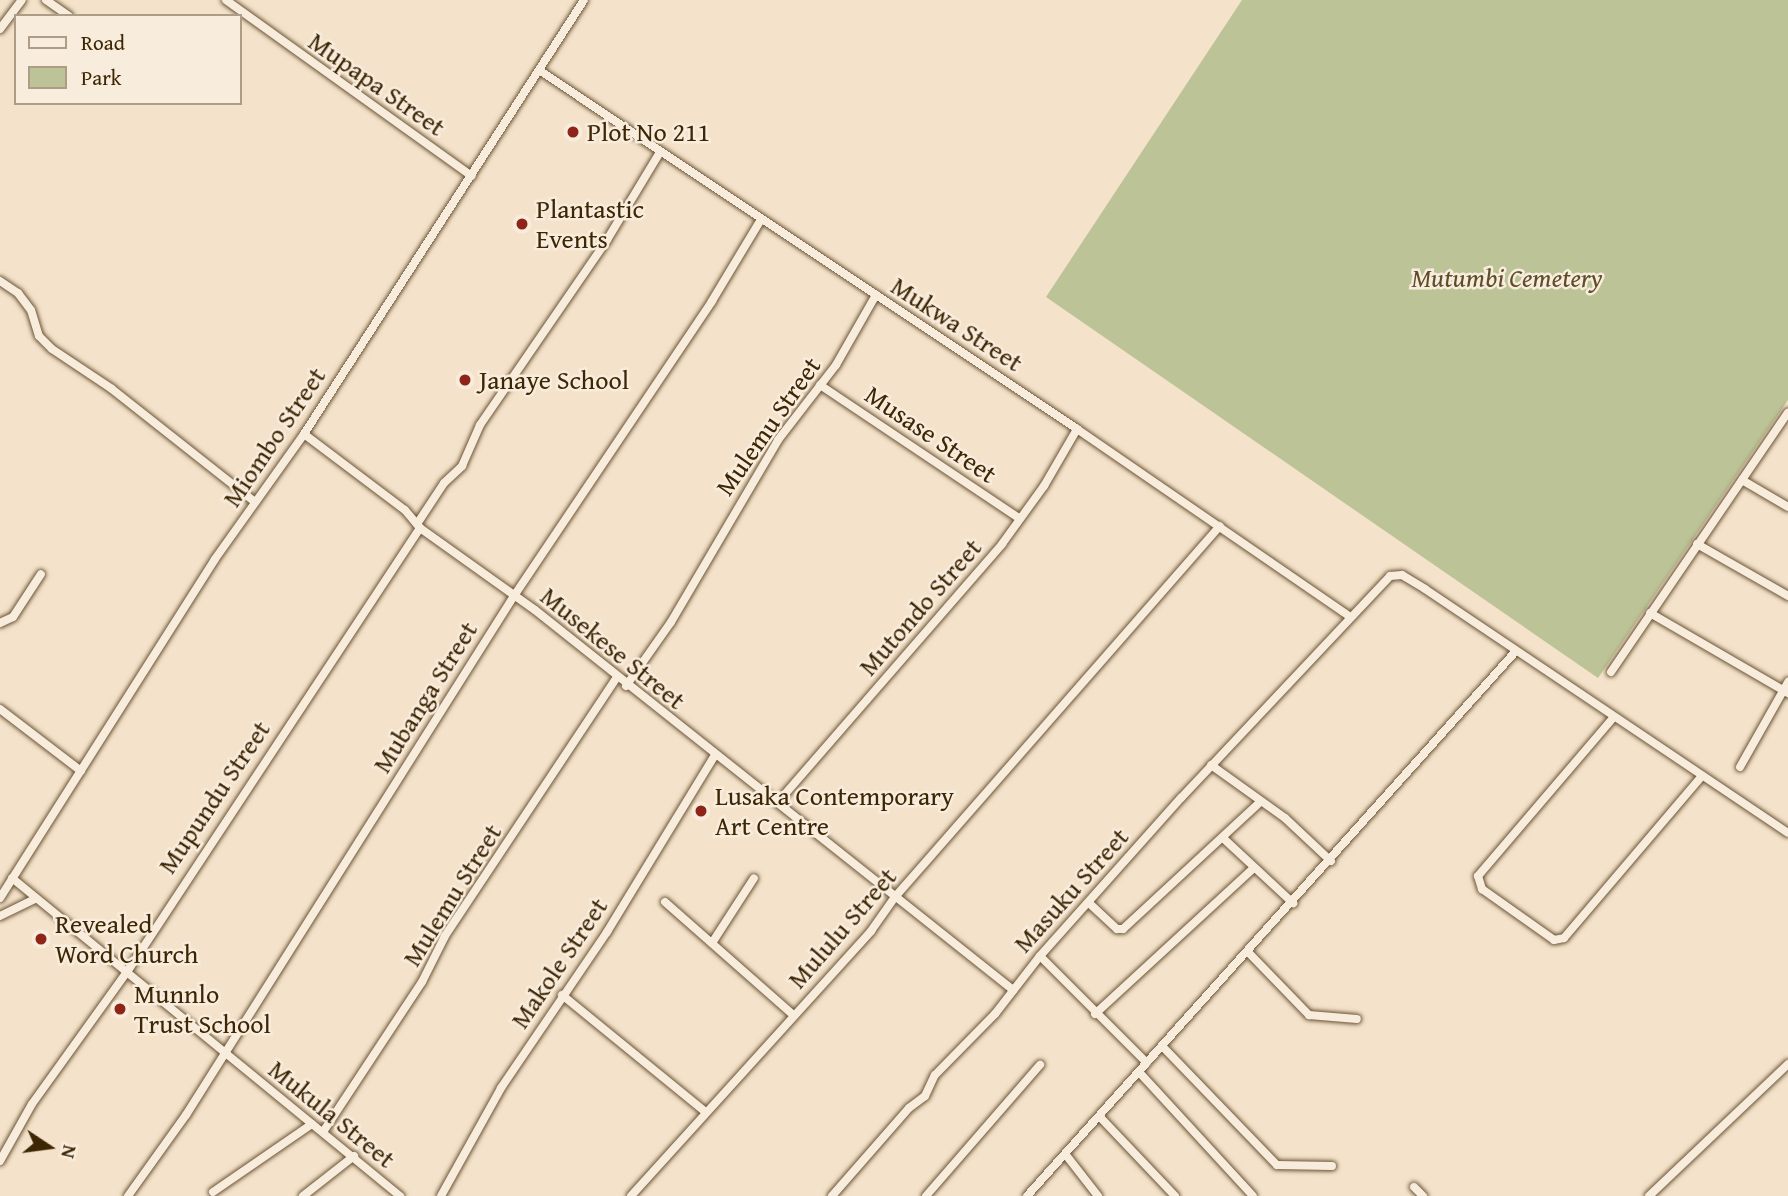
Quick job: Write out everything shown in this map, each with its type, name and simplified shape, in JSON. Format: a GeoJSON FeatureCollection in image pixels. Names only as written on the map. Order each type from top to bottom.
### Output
{"type":"FeatureCollection","features":[{"type":"Feature","properties":{"kind":"street"},"geometry":{"type":"LineString","coordinates":[[0,29],[22,0]]}},
{"type":"Feature","properties":{"kind":"street"},"geometry":{"type":"LineString","coordinates":[[46,0],[66,14]]}},
{"type":"Feature","properties":{"kind":"street","name":"Mupapa Street"},"geometry":{"type":"LineString","coordinates":[[226,0],[472,176]]}},
{"type":"Feature","properties":{"kind":"street","name":"Miombo Street"},"geometry":{"type":"LineString","coordinates":[[0,898],[255,502],[304,434],[584,0]]}},
{"type":"Feature","properties":{"kind":"street","name":"Mukwa Street"},"geometry":{"type":"LineString","coordinates":[[539,70],[760,221],[1077,429],[1349,615]]}},
{"type":"Feature","properties":{"kind":"street","name":"Mupundu Street"},"geometry":{"type":"LineString","coordinates":[[0,1161],[32,1104],[127,971],[419,526],[444,483],[463,466],[480,425],[607,240],[660,152]]}},
{"type":"Feature","properties":{"kind":"street","name":"Mubanga Street"},"geometry":{"type":"LineString","coordinates":[[128,1196],[226,1055],[514,596],[712,301],[760,221]]}},
{"type":"Feature","properties":{"kind":"street"},"geometry":{"type":"LineString","coordinates":[[0,281],[25,301],[39,336],[52,349],[112,388],[255,502]]}},
{"type":"Feature","properties":{"kind":"street","name":"Mulemu Street"},"geometry":{"type":"LineString","coordinates":[[626,686],[671,622],[783,431],[820,385],[876,295]]}},
{"type":"Feature","properties":{"kind":"street","name":"Musase Street"},"geometry":{"type":"LineString","coordinates":[[820,385],[1019,517]]}},
{"type":"Feature","properties":{"kind":"street"},"geometry":{"type":"LineString","coordinates":[[1611,672],[1788,414]]}},
{"type":"Feature","properties":{"kind":"street","name":"Mutondo Street"},"geometry":{"type":"LineString","coordinates":[[778,802],[929,630],[1044,486],[1077,429]]}},
{"type":"Feature","properties":{"kind":"street","name":"Musekese Street"},"geometry":{"type":"LineString","coordinates":[[304,434],[419,526],[514,596],[616,679],[778,802],[1013,990]]}},
{"type":"Feature","properties":{"kind":"street"},"geometry":{"type":"LineString","coordinates":[[1742,480],[1788,507]]}},
{"type":"Feature","properties":{"kind":"street","name":"Mululu Street"},"geometry":{"type":"LineString","coordinates":[[631,1196],[704,1111],[871,931],[895,897],[1220,526]]}},
{"type":"Feature","properties":{"kind":"street"},"geometry":{"type":"LineString","coordinates":[[1698,544],[1788,596]]}},
{"type":"Feature","properties":{"kind":"street"},"geometry":{"type":"LineString","coordinates":[[0,623],[13,617],[41,574]]}},
{"type":"Feature","properties":{"kind":"street","name":"Masuku Street"},"geometry":{"type":"LineString","coordinates":[[832,1196],[925,1096],[934,1075],[987,1023],[1040,956],[1211,765],[1349,615],[1391,576],[1402,575],[1788,832]]}},
{"type":"Feature","properties":{"kind":"street"},"geometry":{"type":"LineString","coordinates":[[1650,612],[1786,688],[1740,767]]}},
{"type":"Feature","properties":{"kind":"street"},"geometry":{"type":"LineString","coordinates":[[1027,1196],[1331,861],[1516,651]]}},
{"type":"Feature","properties":{"kind":"street","name":"Mulemu Street"},"geometry":{"type":"LineString","coordinates":[[323,1132],[422,982],[445,936],[616,679]]}},
{"type":"Feature","properties":{"kind":"street"},"geometry":{"type":"LineString","coordinates":[[0,709],[81,771]]}},
{"type":"Feature","properties":{"kind":"street"},"geometry":{"type":"LineString","coordinates":[[1613,718],[1478,876],[1482,890],[1553,940],[1564,938],[1702,776]]}},
{"type":"Feature","properties":{"kind":"street","name":"Makole Street"},"geometry":{"type":"LineString","coordinates":[[441,1196],[500,1088],[607,932],[715,755]]}},
{"type":"Feature","properties":{"kind":"street"},"geometry":{"type":"LineString","coordinates":[[1211,765],[1261,801],[1331,861]]}},
{"type":"Feature","properties":{"kind":"street"},"geometry":{"type":"LineString","coordinates":[[1089,903],[1117,929],[1123,929],[1261,801]]}},
{"type":"Feature","properties":{"kind":"street"},"geometry":{"type":"LineString","coordinates":[[1223,838],[1293,903]]}},
{"type":"Feature","properties":{"kind":"street"},"geometry":{"type":"LineString","coordinates":[[1095,1014],[1254,869]]}},
{"type":"Feature","properties":{"kind":"street","name":"Mukula Street"},"geometry":{"type":"LineString","coordinates":[[12,878],[400,1196]]}},
{"type":"Feature","properties":{"kind":"street"},"geometry":{"type":"LineString","coordinates":[[712,943],[754,878]]}},
{"type":"Feature","properties":{"kind":"street"},"geometry":{"type":"LineString","coordinates":[[0,916],[36,899]]}},
{"type":"Feature","properties":{"kind":"street"},"geometry":{"type":"LineString","coordinates":[[665,902],[793,1015]]}},
{"type":"Feature","properties":{"kind":"street"},"geometry":{"type":"LineString","coordinates":[[1248,952],[1309,1016],[1357,1019]]}},
{"type":"Feature","properties":{"kind":"street"},"geometry":{"type":"LineString","coordinates":[[1040,956],[1095,1014],[1147,1063]]}},
{"type":"Feature","properties":{"kind":"street"},"geometry":{"type":"LineString","coordinates":[[562,995],[704,1111]]}},
{"type":"Feature","properties":{"kind":"street"},"geometry":{"type":"LineString","coordinates":[[1163,1046],[1277,1165],[1332,1166]]}},
{"type":"Feature","properties":{"kind":"street"},"geometry":{"type":"LineString","coordinates":[[1649,1196],[1788,1064]]}},
{"type":"Feature","properties":{"kind":"street"},"geometry":{"type":"LineString","coordinates":[[926,1196],[1040,1065]]}},
{"type":"Feature","properties":{"kind":"street"},"geometry":{"type":"LineString","coordinates":[[1139,1072],[1253,1196]]}},
{"type":"Feature","properties":{"kind":"street"},"geometry":{"type":"LineString","coordinates":[[1100,1116],[1175,1196]]}},
{"type":"Feature","properties":{"kind":"street"},"geometry":{"type":"LineString","coordinates":[[213,1192],[312,1124]]}},
{"type":"Feature","properties":{"kind":"street"},"geometry":{"type":"LineString","coordinates":[[1066,1155],[1098,1196]]}},
{"type":"Feature","properties":{"kind":"street"},"geometry":{"type":"LineString","coordinates":[[303,1196],[354,1156]]}},
{"type":"Feature","properties":{"kind":"street"},"geometry":{"type":"LineString","coordinates":[[1415,1187],[1423,1196]]}},
{"type":"Feature","properties":{"kind":"green space","name":"Mutumbi Cemetery"},"geometry":{"type":"Polygon","coordinates":[[[1242,0],[1788,0],[1788,400],[1598,678],[1046,297],[1242,0]]]}},
{"type":"Feature","properties":{"kind":"place","name":"Plot No 211"},"geometry":{"type":"Point","coordinates":[573,132]}},
{"type":"Feature","properties":{"kind":"place","name":"Plantastic Events"},"geometry":{"type":"Point","coordinates":[522,224]}},
{"type":"Feature","properties":{"kind":"place","name":"Janaye School"},"geometry":{"type":"Point","coordinates":[465,380]}},
{"type":"Feature","properties":{"kind":"place","name":"Lusaka Contemporary Art Centre"},"geometry":{"type":"Point","coordinates":[701,811]}},
{"type":"Feature","properties":{"kind":"place","name":"Revealed Word Church"},"geometry":{"type":"Point","coordinates":[41,939]}},
{"type":"Feature","properties":{"kind":"place","name":"Munnlo Trust School"},"geometry":{"type":"Point","coordinates":[120,1009]}}]}
